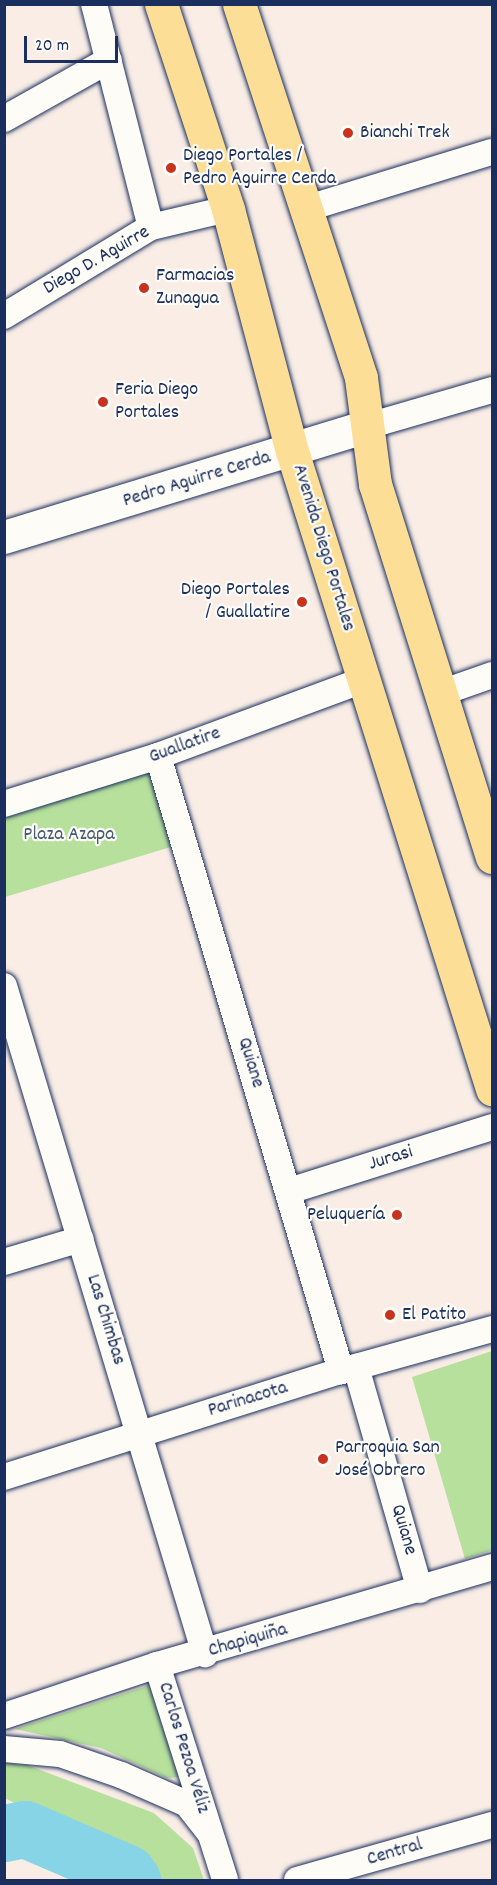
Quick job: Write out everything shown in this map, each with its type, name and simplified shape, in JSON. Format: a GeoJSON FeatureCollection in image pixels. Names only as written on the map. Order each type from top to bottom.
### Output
{"type":"FeatureCollection","features":[{"type":"Feature","properties":{"kind":"main road","name":"Avenida Diego Portales"},"geometry":{"type":"LineString","coordinates":[[161,4],[228,209],[292,451],[492,1089]]}},
{"type":"Feature","properties":{"kind":"main road"},"geometry":{"type":"LineString","coordinates":[[239,4],[361,378],[375,484],[492,858]]}},
{"type":"Feature","properties":{"kind":"main road","name":"Pedro Aguirre Cerda"},"geometry":{"type":"LineString","coordinates":[[4,537],[368,426]]}},
{"type":"Feature","properties":{"kind":"street"},"geometry":{"type":"LineString","coordinates":[[94,4],[151,227]]}},
{"type":"Feature","properties":{"kind":"street"},"geometry":{"type":"LineString","coordinates":[[4,119],[109,60]]}},
{"type":"Feature","properties":{"kind":"street"},"geometry":{"type":"LineString","coordinates":[[304,209],[492,152]]}},
{"type":"Feature","properties":{"kind":"street","name":"Diego D. Aguirre"},"geometry":{"type":"LineString","coordinates":[[4,316],[151,227],[228,209]]}},
{"type":"Feature","properties":{"kind":"street","name":"Pedro Aguirre Cerda"},"geometry":{"type":"LineString","coordinates":[[368,426],[492,390]]}},
{"type":"Feature","properties":{"kind":"street"},"geometry":{"type":"LineString","coordinates":[[441,693],[492,675]]}},
{"type":"Feature","properties":{"kind":"street","name":"Guallatire"},"geometry":{"type":"LineString","coordinates":[[4,804],[158,756],[364,680]]}},
{"type":"Feature","properties":{"kind":"street","name":"Quiane"},"geometry":{"type":"LineString","coordinates":[[158,756],[289,1191],[420,1590]]}},
{"type":"Feature","properties":{"kind":"street","name":"Las Chimbas"},"geometry":{"type":"LineString","coordinates":[[4,986],[11,1033],[81,1239],[205,1654]]}},
{"type":"Feature","properties":{"kind":"street","name":"Jurasi"},"geometry":{"type":"LineString","coordinates":[[289,1191],[492,1127]]}},
{"type":"Feature","properties":{"kind":"street"},"geometry":{"type":"LineString","coordinates":[[4,1262],[81,1239]]}},
{"type":"Feature","properties":{"kind":"street","name":"Parinacota"},"geometry":{"type":"LineString","coordinates":[[4,1477],[349,1369],[492,1329]]}},
{"type":"Feature","properties":{"kind":"street","name":"Chapiquiña"},"geometry":{"type":"LineString","coordinates":[[4,1716],[157,1665],[205,1654],[492,1567]]}},
{"type":"Feature","properties":{"kind":"street","name":"Carlos Pezoa Véliz"},"geometry":{"type":"LineString","coordinates":[[157,1665],[225,1881]]}},
{"type":"Feature","properties":{"kind":"street","name":"Carlos Pezoa Véliz"},"geometry":{"type":"LineString","coordinates":[[4,1749],[60,1754],[121,1775],[187,1804],[209,1832]]}},
{"type":"Feature","properties":{"kind":"street","name":"Central"},"geometry":{"type":"LineString","coordinates":[[297,1881],[492,1825]]}},
{"type":"Feature","properties":{"kind":"green space","name":"Plaza Azapa"},"geometry":{"type":"Polygon","coordinates":[[[150,768],[174,846],[5,897],[5,810],[150,768]]]}},
{"type":"Feature","properties":{"kind":"green space"},"geometry":{"type":"Polygon","coordinates":[[[492,1351],[492,1550],[465,1559],[412,1377],[492,1351]]]}},
{"type":"Feature","properties":{"kind":"green space"},"geometry":{"type":"Polygon","coordinates":[[[150,1685],[179,1777],[167,1778],[101,1748],[15,1729],[150,1685]]]}},
{"type":"Feature","properties":{"kind":"green space"},"geometry":{"type":"Polygon","coordinates":[[[5,1763],[27,1765],[154,1813],[193,1848],[204,1880],[144,1880],[115,1857],[5,1798],[5,1763]]]}},
{"type":"Feature","properties":{"kind":"waterway"},"geometry":{"type":"LineString","coordinates":[[4,1833],[25,1829],[127,1873],[132,1880]]}},
{"type":"Feature","properties":{"kind":"place","name":"Bianchi Trek"},"geometry":{"type":"Point","coordinates":[348,133]}},
{"type":"Feature","properties":{"kind":"place","name":"Diego Portales / Pedro Aguirre Cerda"},"geometry":{"type":"Point","coordinates":[171,168]}},
{"type":"Feature","properties":{"kind":"place","name":"Farmacias Zunagua"},"geometry":{"type":"Point","coordinates":[144,288]}},
{"type":"Feature","properties":{"kind":"place","name":"Feria Diego Portales"},"geometry":{"type":"Point","coordinates":[103,402]}},
{"type":"Feature","properties":{"kind":"place","name":"Diego Portales / Guallatire"},"geometry":{"type":"Point","coordinates":[302,602]}},
{"type":"Feature","properties":{"kind":"place","name":"Peluquería"},"geometry":{"type":"Point","coordinates":[397,1215]}},
{"type":"Feature","properties":{"kind":"place","name":"El Patito"},"geometry":{"type":"Point","coordinates":[390,1315]}},
{"type":"Feature","properties":{"kind":"place","name":"Parroquia San José Obrero"},"geometry":{"type":"Point","coordinates":[323,1459]}}]}
